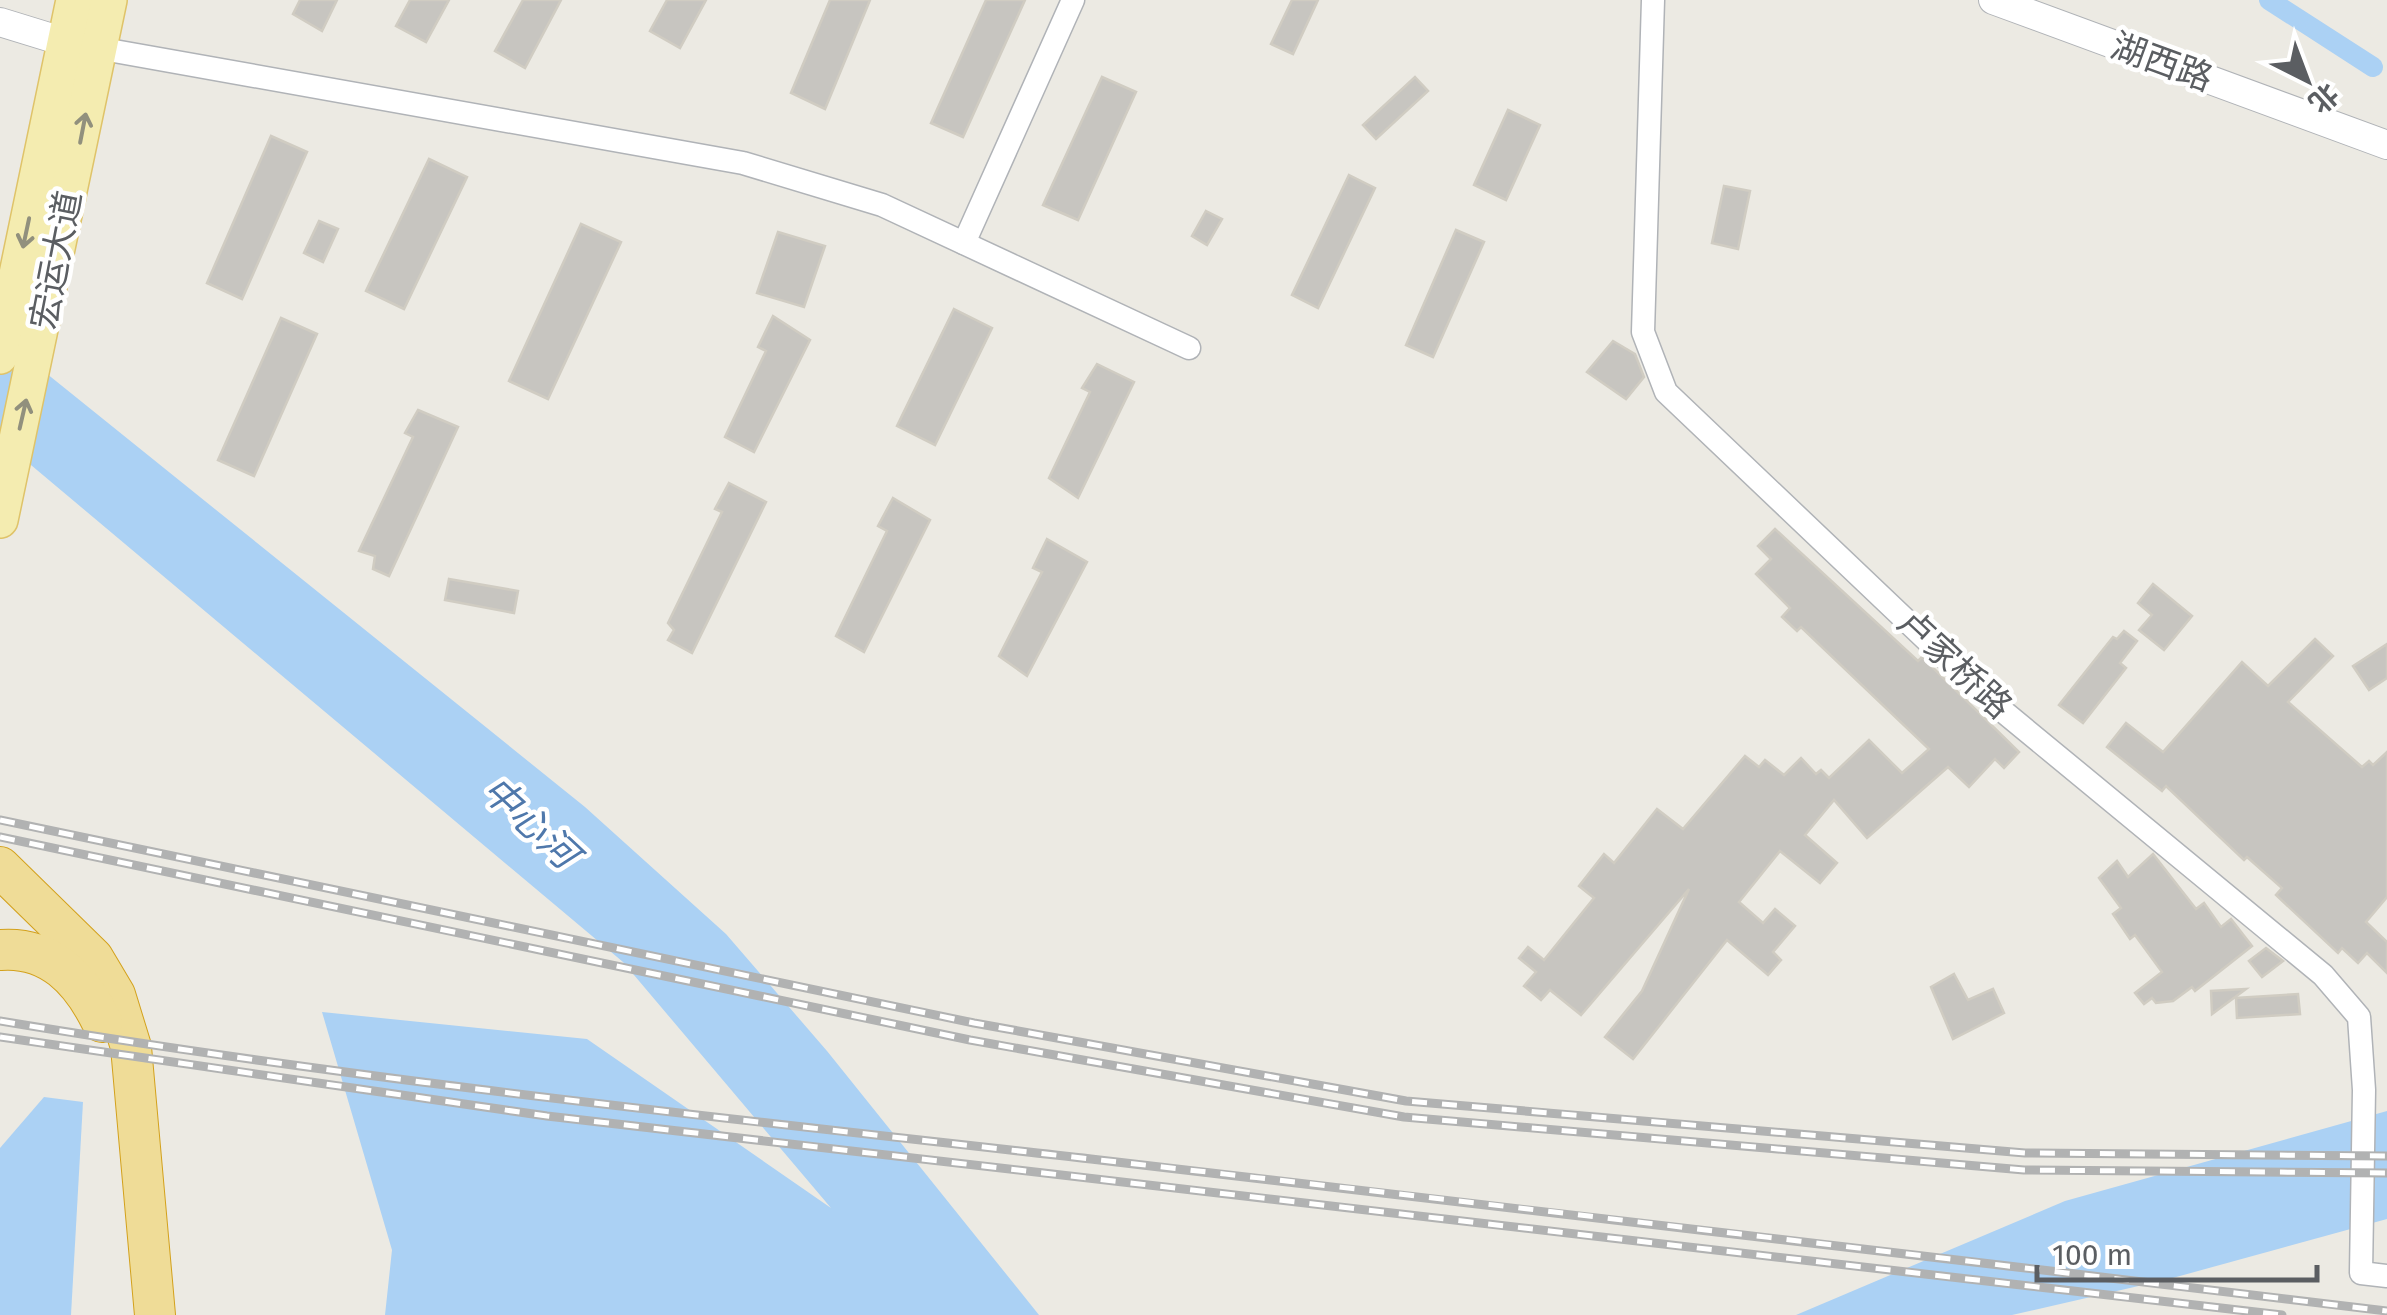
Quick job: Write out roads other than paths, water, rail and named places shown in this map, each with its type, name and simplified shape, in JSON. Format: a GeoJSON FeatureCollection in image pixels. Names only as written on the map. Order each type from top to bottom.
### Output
{"type":"FeatureCollection","features":[{"type":"Feature","properties":{"kind":"highway"},"geometry":{"type":"LineString","coordinates":[[0,867],[93,958],[115,995],[131,1046],[155,1315]]}},
{"type":"Feature","properties":{"kind":"highway"},"geometry":{"type":"LineString","coordinates":[[0,950],[25,948],[56,962],[88,994],[108,1034],[122,1104],[136,1315]]}},
{"type":"Feature","properties":{"kind":"main road","name":"宏运大道"},"geometry":{"type":"LineString","coordinates":[[0,520],[36,360],[82,45],[74,0]]}},
{"type":"Feature","properties":{"kind":"main road","name":"宏运大道"},"geometry":{"type":"LineString","coordinates":[[2,347],[82,45],[109,0]]}},
{"type":"Feature","properties":{"kind":"street"},"geometry":{"type":"LineString","coordinates":[[964,243],[1073,0]]}},
{"type":"Feature","properties":{"kind":"street","name":"卢家桥路"},"geometry":{"type":"LineString","coordinates":[[1653,0],[1643,332],[1666,392],[1993,703],[2323,975],[2359,1017],[2364,1142],[2362,1273],[2387,1276]]}},
{"type":"Feature","properties":{"kind":"street","name":"湖西路"},"geometry":{"type":"LineString","coordinates":[[1993,0],[2387,145]]}},
{"type":"Feature","properties":{"kind":"street"},"geometry":{"type":"LineString","coordinates":[[0,22],[82,45],[742,163],[882,205],[1189,348]]}},
{"type":"Feature","properties":{"kind":"water","name":"中心河"},"geometry":{"type":"Polygon","coordinates":[[[0,336],[585,807],[726,934],[827,1051],[1039,1315],[385,1315],[392,1250],[322,1012],[587,1039],[831,1208],[623,962],[0,439],[0,336]]]}},
{"type":"Feature","properties":{"kind":"water"},"geometry":{"type":"Polygon","coordinates":[[[44,1097],[83,1102],[71,1315],[0,1315],[0,1148],[44,1097]]]}},
{"type":"Feature","properties":{"kind":"water"},"geometry":{"type":"Polygon","coordinates":[[[2387,1111],[2387,1219],[2169,1279],[2012,1315],[1796,1315],[2065,1201],[2387,1111]]]}},
{"type":"Feature","properties":{"kind":"waterway"},"geometry":{"type":"LineString","coordinates":[[2269,0],[2373,67]]}},
{"type":"Feature","properties":{"kind":"railway"},"geometry":{"type":"LineString","coordinates":[[0,820],[974,1023],[1406,1101],[2025,1153],[2387,1156]]}},
{"type":"Feature","properties":{"kind":"railway"},"geometry":{"type":"LineString","coordinates":[[0,837],[970,1040],[1404,1117],[2024,1170],[2387,1173]]}},
{"type":"Feature","properties":{"kind":"railway"},"geometry":{"type":"LineString","coordinates":[[0,1021],[544,1097],[2387,1311]]}},
{"type":"Feature","properties":{"kind":"railway"},"geometry":{"type":"LineString","coordinates":[[0,1037],[547,1116],[2282,1315]]}}]}
